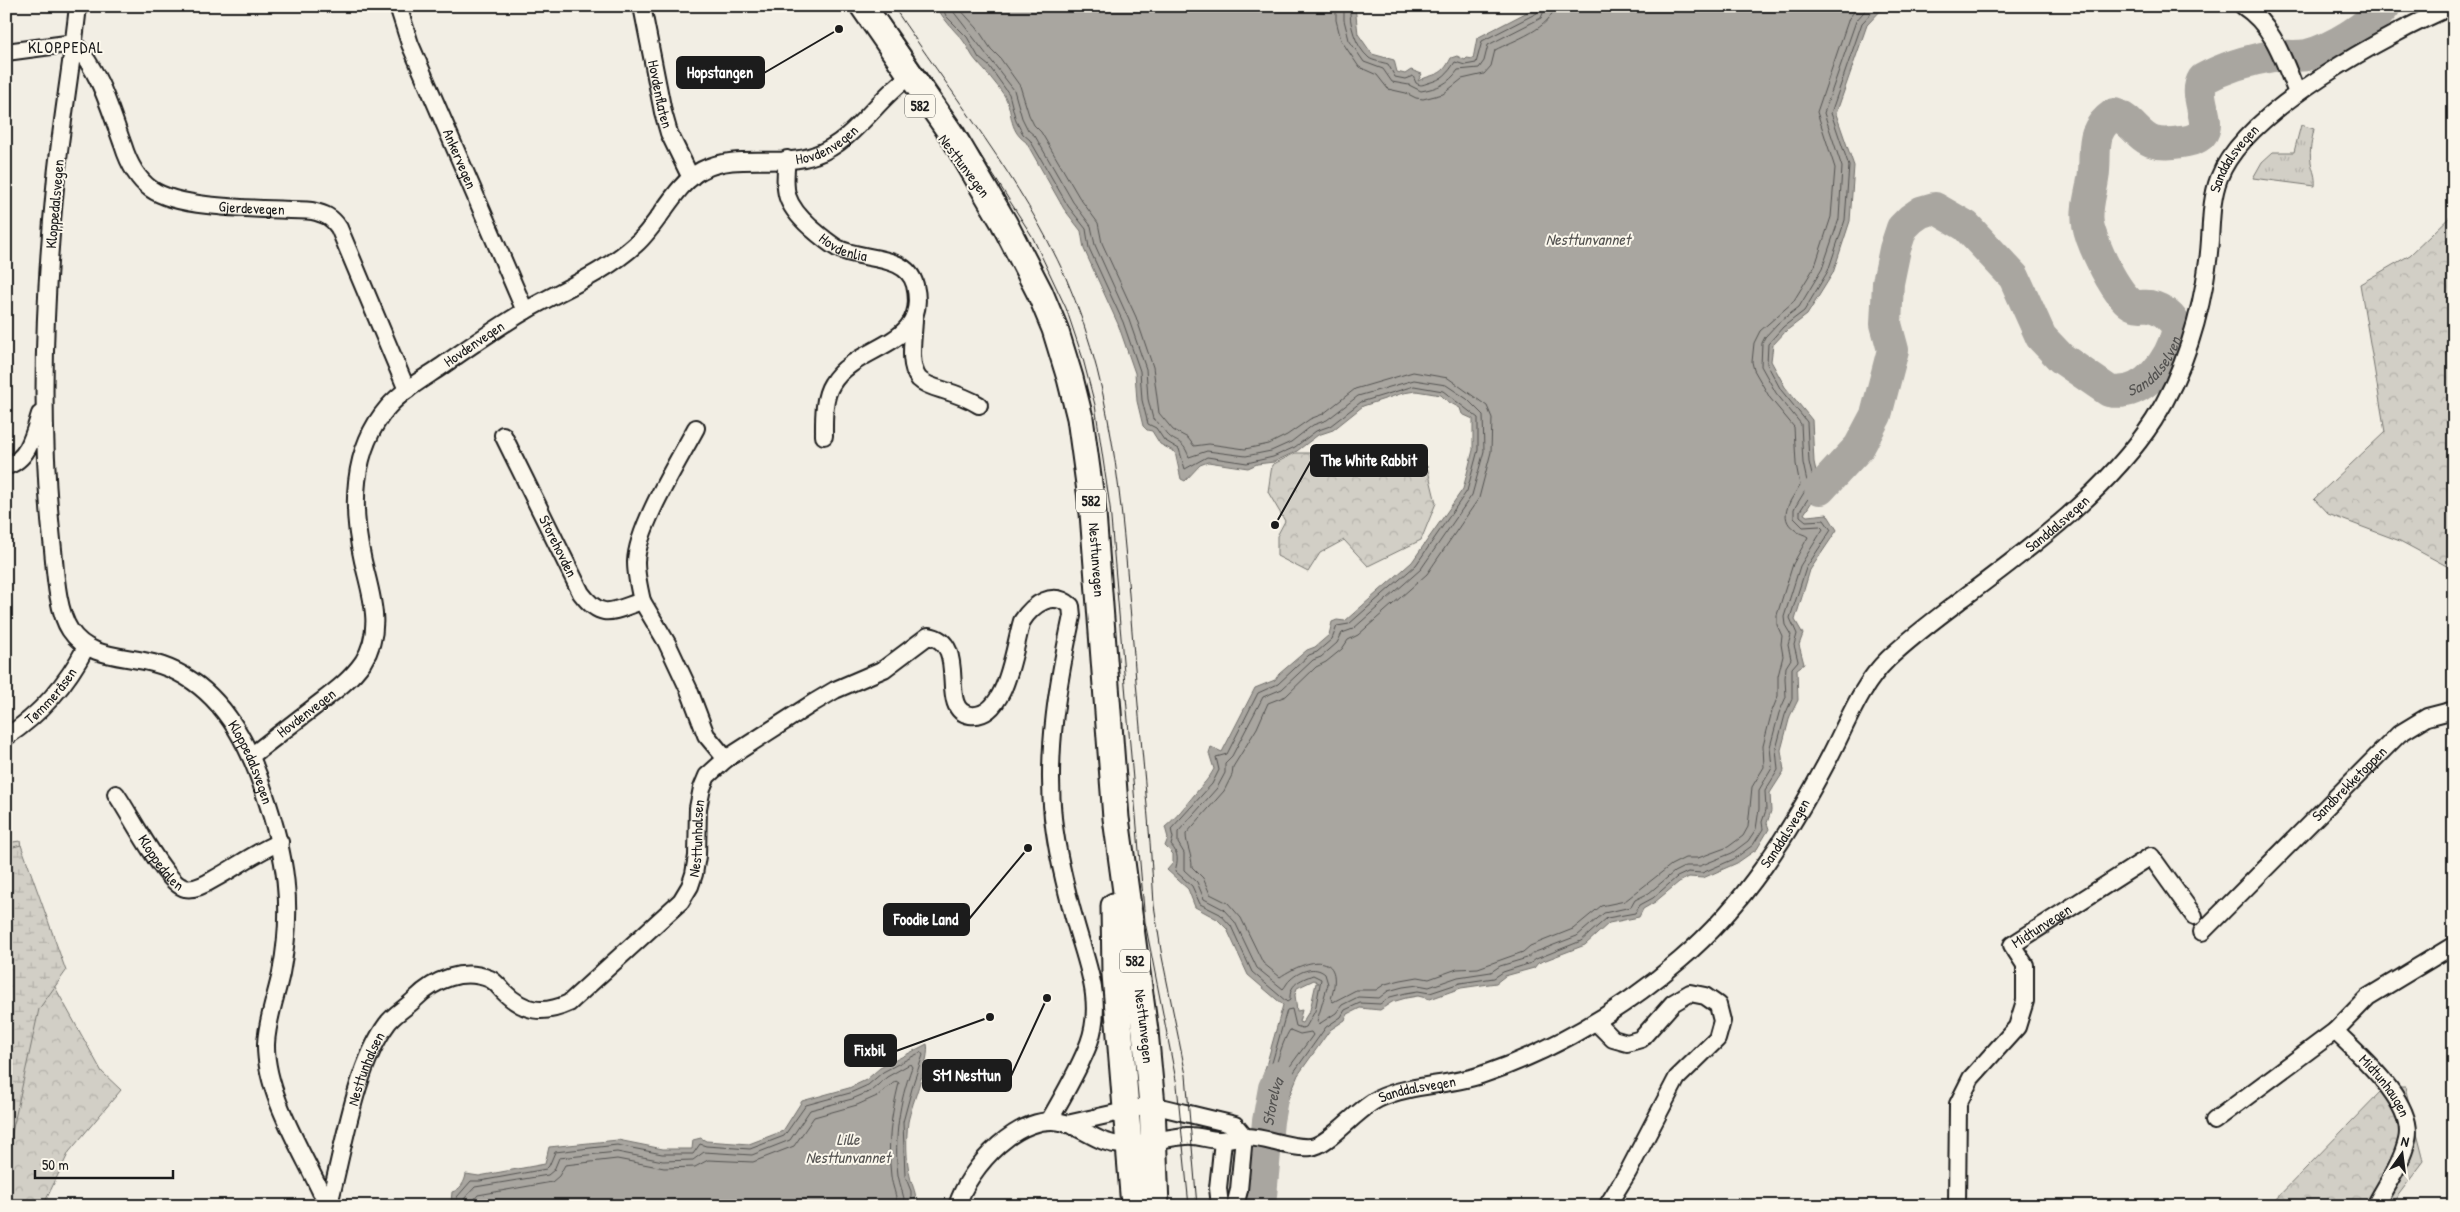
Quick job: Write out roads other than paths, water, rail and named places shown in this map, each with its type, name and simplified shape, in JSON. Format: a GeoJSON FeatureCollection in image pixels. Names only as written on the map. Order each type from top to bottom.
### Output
{"type":"FeatureCollection","features":[{"type":"Feature","properties":{"kind":"main road","name":"Nesttunvegen"},"geometry":{"type":"LineString","coordinates":[[854,6],[865,27],[902,82],[992,202]]}},
{"type":"Feature","properties":{"kind":"main road","name":"Nesttunvegen"},"geometry":{"type":"LineString","coordinates":[[863,6],[953,136],[992,202],[1040,293],[1055,329],[1080,418],[1093,513],[1116,818],[1145,1031],[1152,1105],[1156,1206]]}},
{"type":"Feature","properties":{"kind":"main road","name":"Nesttunvegen"},"geometry":{"type":"LineString","coordinates":[[1116,818],[1113,866],[1115,974],[1134,1206]]}},
{"type":"Feature","properties":{"kind":"street","name":"Kloppedalsvegen"},"geometry":{"type":"LineString","coordinates":[[78,6],[56,175],[45,339],[44,402],[49,511],[56,580],[69,630],[86,647],[105,656],[160,665],[174,670],[197,683],[211,694],[226,713],[251,756],[280,842],[287,876],[286,934],[281,971],[266,1044],[268,1063],[276,1095],[321,1192],[330,1201]]}},
{"type":"Feature","properties":{"kind":"street","name":"Ankervegen"},"geometry":{"type":"LineString","coordinates":[[398,6],[418,62],[525,311]]}},
{"type":"Feature","properties":{"kind":"street","name":"Hovdenflaten"},"geometry":{"type":"LineString","coordinates":[[642,6],[665,119],[669,133],[691,178]]}},
{"type":"Feature","properties":{"kind":"street","name":"Sanddalsvegen"},"geometry":{"type":"LineString","coordinates":[[1067,1124],[1099,1141],[1129,1146],[1183,1136],[1223,1141],[1248,1137],[1313,1148],[1328,1140],[1351,1117],[1372,1101],[1388,1095],[1478,1076],[1556,1044],[1597,1023],[1645,991],[1695,948],[1739,900],[1789,828],[1829,759],[1857,701],[1887,660],[1937,618],[2035,544],[2117,468],[2155,418],[2170,390],[2194,328],[2208,267],[2212,207],[2217,181],[2229,159],[2261,123],[2297,93],[2379,42],[2416,22],[2453,6]]}},
{"type":"Feature","properties":{"kind":"street"},"geometry":{"type":"LineString","coordinates":[[2252,8],[2280,46],[2297,93]]}},
{"type":"Feature","properties":{"kind":"street"},"geometry":{"type":"LineString","coordinates":[[6,52],[74,43]]}},
{"type":"Feature","properties":{"kind":"street","name":"Gjerdevegen"},"geometry":{"type":"LineString","coordinates":[[74,43],[89,61],[108,100],[123,147],[135,172],[151,188],[173,199],[187,202],[312,211],[324,213],[333,219],[339,228],[407,390]]}},
{"type":"Feature","properties":{"kind":"street","name":"Hovdenvegen"},"geometry":{"type":"LineString","coordinates":[[251,756],[345,682],[363,661],[370,648],[375,616],[355,517],[355,485],[359,464],[378,422],[388,408],[407,390],[525,311],[602,271],[618,259],[638,242],[691,178],[702,170],[732,162],[814,156],[829,149],[867,117],[884,96],[902,82]]}},
{"type":"Feature","properties":{"kind":"street","name":"Hovdenlia"},"geometry":{"type":"LineString","coordinates":[[787,159],[784,182],[787,199],[795,213],[815,232],[837,248],[902,266],[911,275],[915,284],[917,298],[912,354],[914,369],[919,379],[930,386],[969,398],[979,405]]}},
{"type":"Feature","properties":{"kind":"street"},"geometry":{"type":"LineString","coordinates":[[824,436],[830,386],[841,371],[856,359],[898,338],[910,326],[914,316]]}},
{"type":"Feature","properties":{"kind":"street","name":"Kloppedalsvegen"},"geometry":{"type":"LineString","coordinates":[[6,466],[14,464],[25,454],[44,402]]}},
{"type":"Feature","properties":{"kind":"street"},"geometry":{"type":"LineString","coordinates":[[696,428],[647,523],[636,561],[642,600],[667,643],[706,735],[726,759]]}},
{"type":"Feature","properties":{"kind":"street","name":"Storehovden"},"geometry":{"type":"LineString","coordinates":[[503,435],[581,593],[592,607],[598,611],[612,611],[642,600]]}},
{"type":"Feature","properties":{"kind":"street","name":"Nesttunhalsen"},"geometry":{"type":"LineString","coordinates":[[330,1201],[362,1075],[370,1054],[388,1022],[425,989],[445,978],[471,974],[492,980],[516,1003],[525,1008],[541,1011],[555,1010],[569,1003],[681,901],[694,874],[698,808],[702,788],[707,776],[726,759],[835,690],[884,668],[928,636],[942,640],[948,648],[954,696],[958,708],[970,715],[981,715],[997,702],[1003,691],[1022,621],[1028,612],[1055,598],[1063,600],[1071,606],[1072,616],[1056,703],[1052,760],[1053,817],[1060,858],[1092,976],[1095,1005],[1089,1043],[1049,1121]]}},
{"type":"Feature","properties":{"kind":"street","name":"Tømmeråsen"},"geometry":{"type":"LineString","coordinates":[[6,737],[27,723],[49,701],[76,666],[86,647]]}},
{"type":"Feature","properties":{"kind":"street","name":"Sandbrekketoppen"},"geometry":{"type":"LineString","coordinates":[[2202,932],[2399,734],[2427,717],[2454,710]]}},
{"type":"Feature","properties":{"kind":"street","name":"Kloppedalen"},"geometry":{"type":"LineString","coordinates":[[116,794],[163,870],[175,883],[185,888],[199,886],[213,880],[265,848],[280,842]]}},
{"type":"Feature","properties":{"kind":"street","name":"Midtunvegen"},"geometry":{"type":"LineString","coordinates":[[1957,1206],[1958,1104],[1971,1078],[2017,1027],[2025,1001],[2024,964],[2012,945],[2151,856],[2194,916]]}},
{"type":"Feature","properties":{"kind":"street"},"geometry":{"type":"LineString","coordinates":[[2214,1121],[2336,1031],[2368,997],[2454,945]]}},
{"type":"Feature","properties":{"kind":"street"},"geometry":{"type":"LineString","coordinates":[[1597,1023],[1613,1039],[1627,1043],[1640,1039],[1673,1003],[1690,993],[1705,996],[1718,1005],[1722,1021],[1717,1039],[1677,1078],[1628,1172],[1607,1206]]}},
{"type":"Feature","properties":{"kind":"street","name":"Midtunhaugen"},"geometry":{"type":"LineString","coordinates":[[2336,1031],[2385,1081],[2400,1104],[2407,1125],[2408,1139],[2375,1206]]}},
{"type":"Feature","properties":{"kind":"street"},"geometry":{"type":"LineString","coordinates":[[957,1206],[963,1188],[972,1174],[995,1149],[1015,1132],[1039,1122],[1049,1121],[1067,1124],[1152,1105]]}},
{"type":"Feature","properties":{"kind":"street","name":"Sanddalsvegen"},"geometry":{"type":"LineString","coordinates":[[1152,1105],[1235,1125],[1248,1137]]}},
{"type":"Feature","properties":{"kind":"street"},"geometry":{"type":"LineString","coordinates":[[1235,1206],[1248,1137]]}},
{"type":"Feature","properties":{"kind":"street"},"geometry":{"type":"LineString","coordinates":[[1220,1206],[1218,1188],[1223,1141]]}},
{"type":"Feature","properties":{"kind":"water","name":"Nesttunvannet"},"geometry":{"type":"Polygon","coordinates":[[[936,6],[1355,6],[1358,34],[1372,54],[1394,60],[1397,72],[1405,74],[1411,70],[1422,74],[1418,81],[1441,72],[1451,58],[1457,56],[1465,60],[1467,58],[1473,59],[1477,38],[1539,6],[1885,6],[1867,25],[1836,114],[1854,166],[1850,221],[1833,273],[1807,315],[1786,331],[1773,345],[1771,361],[1785,387],[1812,420],[1814,462],[1820,489],[1804,514],[1807,516],[1827,514],[1837,530],[1810,570],[1795,620],[1803,634],[1799,645],[1804,664],[1797,669],[1798,700],[1790,716],[1781,750],[1784,771],[1770,793],[1771,811],[1767,823],[1769,829],[1757,849],[1737,863],[1703,878],[1689,877],[1679,882],[1655,902],[1643,909],[1639,917],[1609,923],[1585,945],[1538,963],[1534,968],[1505,976],[1496,983],[1461,988],[1430,999],[1418,996],[1406,998],[1392,1002],[1380,1010],[1360,1008],[1348,1014],[1345,1020],[1330,1030],[1298,1075],[1278,1123],[1260,1119],[1259,1091],[1283,1005],[1248,975],[1227,929],[1217,919],[1195,907],[1188,889],[1167,870],[1173,863],[1173,854],[1165,846],[1168,838],[1165,827],[1181,811],[1212,773],[1214,769],[1209,753],[1211,747],[1222,752],[1255,688],[1275,680],[1279,674],[1307,650],[1315,647],[1329,635],[1332,622],[1337,620],[1345,621],[1412,562],[1463,489],[1473,450],[1473,419],[1462,414],[1460,408],[1447,401],[1441,395],[1416,391],[1403,393],[1363,406],[1333,430],[1318,435],[1297,451],[1274,462],[1257,464],[1248,468],[1208,462],[1200,465],[1185,481],[1181,479],[1175,452],[1160,444],[1152,431],[1147,430],[1143,426],[1137,401],[1135,373],[1118,324],[1084,249],[1081,231],[1064,209],[1026,142],[1020,137],[1013,126],[1004,95],[975,60],[964,42],[948,24],[936,6]],[[1314,980],[1297,988],[1295,995],[1297,1011],[1302,1010],[1299,1022],[1302,1023],[1310,1010],[1316,983],[1319,983],[1314,980]]]}},
{"type":"Feature","properties":{"kind":"water","name":"Lille Nesttunvannet"},"geometry":{"type":"Polygon","coordinates":[[[927,1044],[926,1059],[907,1128],[908,1163],[915,1194],[915,1206],[453,1206],[451,1202],[452,1192],[462,1185],[466,1174],[479,1176],[545,1164],[549,1147],[618,1140],[663,1149],[692,1149],[693,1140],[701,1138],[706,1141],[749,1144],[783,1131],[802,1101],[849,1088],[866,1080],[880,1068],[927,1044]]]}},
{"type":"Feature","properties":{"kind":"water"},"geometry":{"type":"Polygon","coordinates":[[[1263,1159],[1275,1161],[1270,1173],[1269,1183],[1273,1206],[1249,1206],[1258,1164],[1263,1159]]]}},
{"type":"Feature","properties":{"kind":"waterway","name":"Sandalselven"},"geometry":{"type":"LineString","coordinates":[[1820,489],[1859,447],[1876,415],[1893,350],[1886,324],[1888,283],[1895,249],[1902,228],[1911,219],[1921,212],[1935,208],[1966,226],[2014,277],[2041,337],[2061,358],[2109,391],[2122,392],[2134,389],[2144,383],[2162,364],[2169,353],[2178,329],[2170,317],[2163,311],[2150,306],[2136,306],[2127,301],[2106,269],[2094,243],[2087,217],[2093,178],[2095,146],[2101,127],[2114,114],[2120,116],[2148,140],[2154,142],[2168,144],[2195,139],[2202,133],[2205,126],[2200,97],[2203,79],[2237,64],[2273,56],[2303,56],[2327,48],[2360,29],[2385,6]]}},
{"type":"Feature","properties":{"kind":"waterway","name":"Storelva"},"geometry":{"type":"LineString","coordinates":[[1260,1206],[1268,1121],[1274,1088],[1279,1077]]}},
{"type":"Feature","properties":{"kind":"tram line"},"geometry":{"type":"LineString","coordinates":[[879,6],[978,151],[1032,236],[1066,308],[1083,359],[1095,405],[1110,507],[1145,922],[1177,1085],[1189,1206]]}},
{"type":"Feature","properties":{"kind":"tram line"},"geometry":{"type":"LineString","coordinates":[[893,6],[985,139],[1029,207],[1066,278],[1083,323],[1097,370],[1107,416],[1121,511],[1154,905],[1162,957],[1186,1075],[1197,1206]]}},
{"type":"Feature","properties":{"kind":"place","name":"Hopstangen"},"geometry":{"type":"Point","coordinates":[839,29]}},
{"type":"Feature","properties":{"kind":"place","name":"The White Rabbit"},"geometry":{"type":"Point","coordinates":[1275,525]}},
{"type":"Feature","properties":{"kind":"place","name":"Foodie Land"},"geometry":{"type":"Point","coordinates":[1028,848]}},
{"type":"Feature","properties":{"kind":"place","name":"St1 Nesttun"},"geometry":{"type":"Point","coordinates":[1047,998]}},
{"type":"Feature","properties":{"kind":"place","name":"Fixbil"},"geometry":{"type":"Point","coordinates":[990,1017]}},
{"type":"Feature","properties":{"kind":"district","name":"KLOPPEDAL"},"geometry":{"type":"Point","coordinates":[66,47]}}]}
